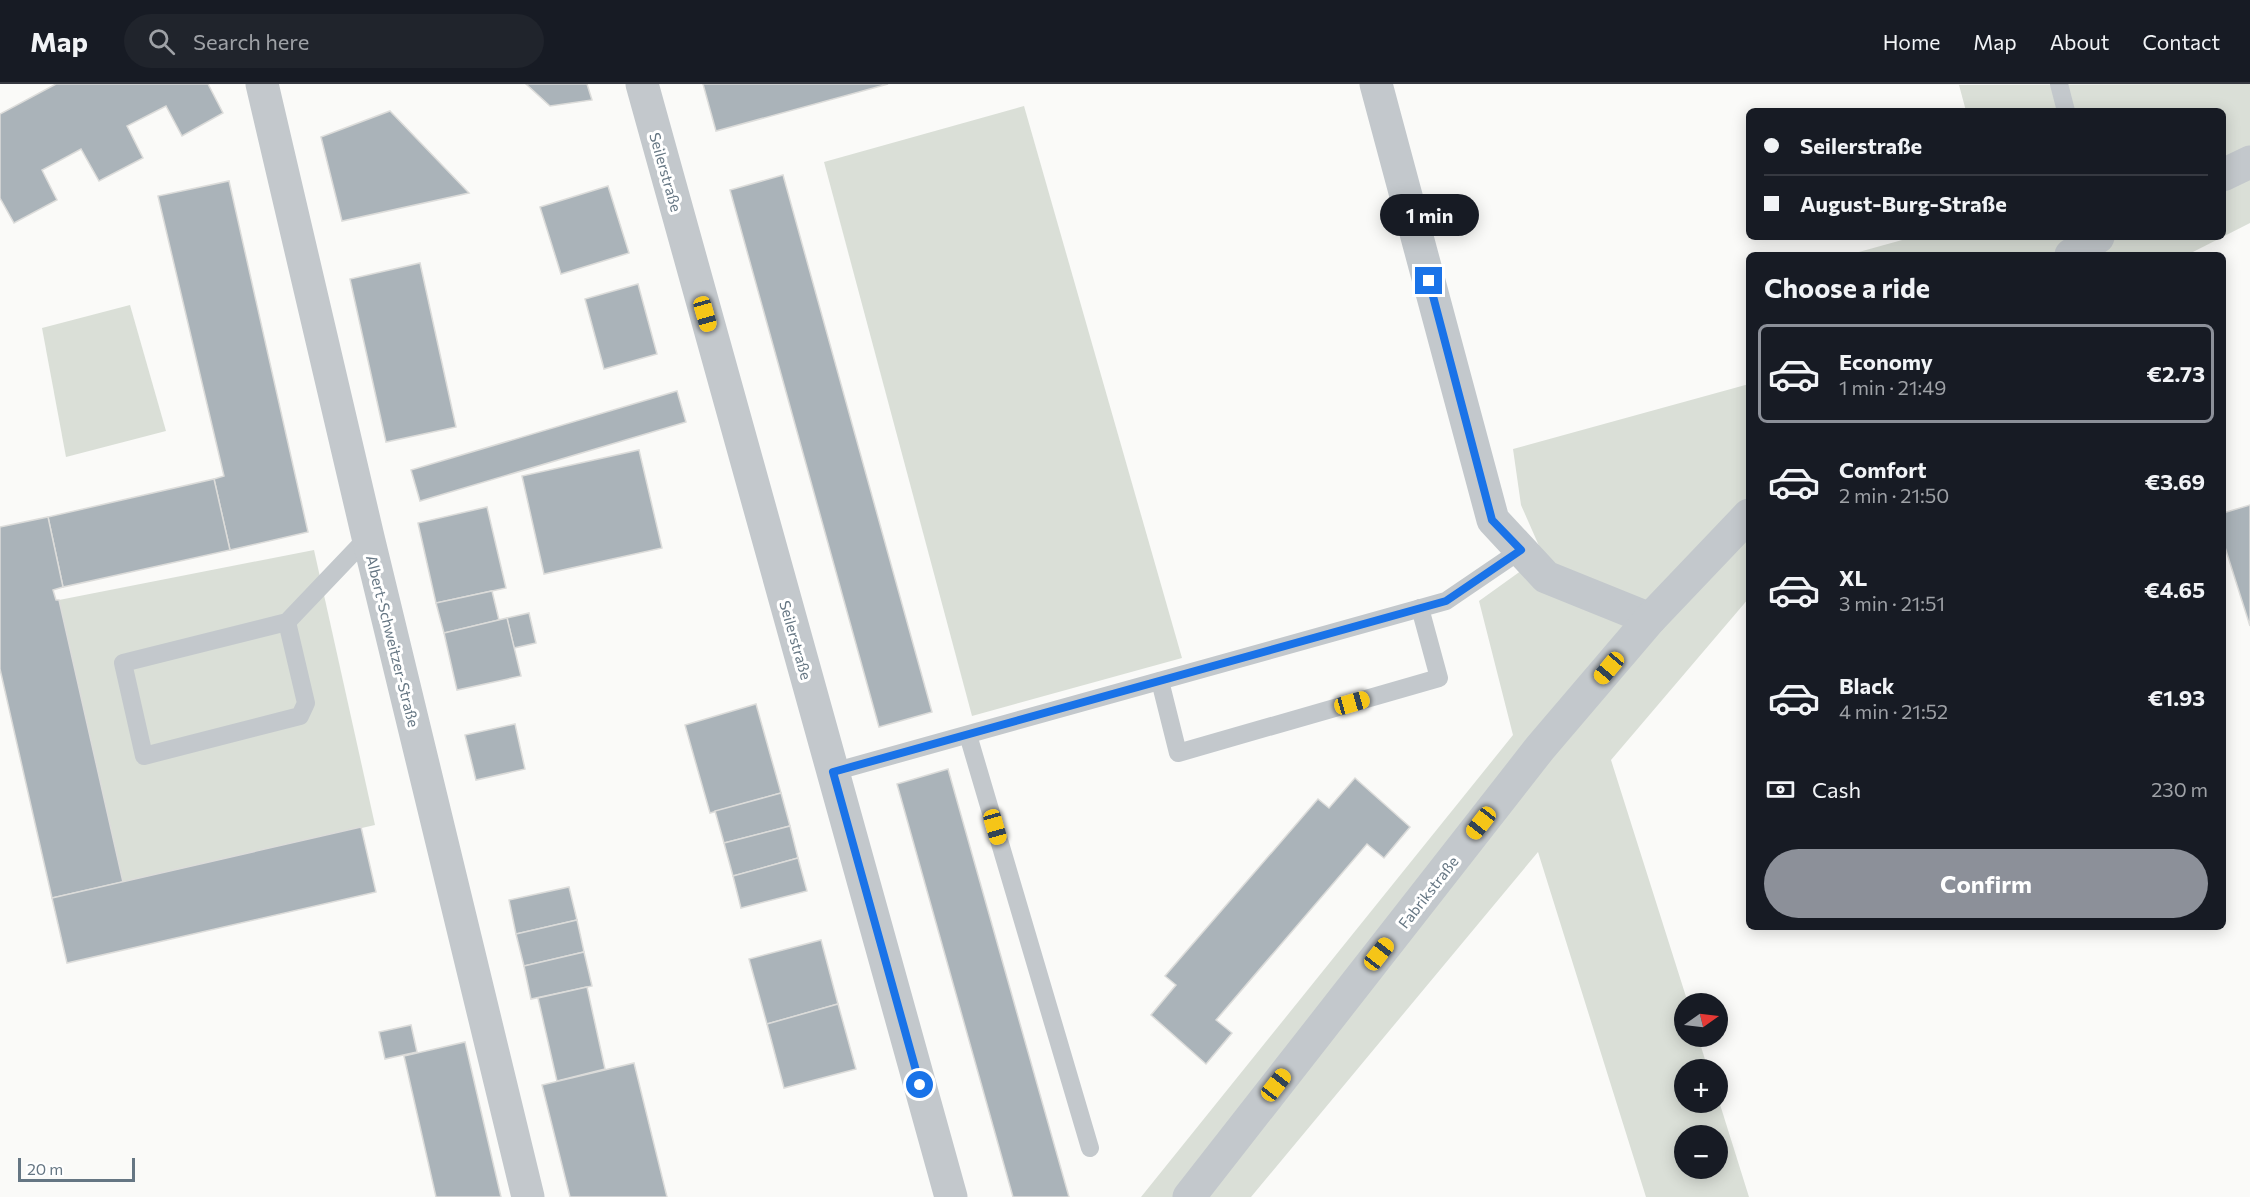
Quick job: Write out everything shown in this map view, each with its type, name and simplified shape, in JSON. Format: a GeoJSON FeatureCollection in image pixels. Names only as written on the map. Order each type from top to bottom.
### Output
{"type":"FeatureCollection","features":[{"type":"Feature","properties":{"kind":"street","name":"Albert-Schweitzer-Straße"},"geometry":{"type":"LineString","coordinates":[[262,84],[368,537],[528,1197]]}},
{"type":"Feature","properties":{"kind":"street","name":"Seilerstraße"},"geometry":{"type":"LineString","coordinates":[[642,84],[951,1197]]}},
{"type":"Feature","properties":{"kind":"street"},"geometry":{"type":"LineString","coordinates":[[1376,84],[1492,520],[1546,577],[1650,619]]}},
{"type":"Feature","properties":{"kind":"street"},"geometry":{"type":"LineString","coordinates":[[2226,174],[2250,162]]}},
{"type":"Feature","properties":{"kind":"street"},"geometry":{"type":"LineString","coordinates":[[2076,252],[2094,240]]}},
{"type":"Feature","properties":{"kind":"street","name":"Fabrikstraße"},"geometry":{"type":"LineString","coordinates":[[1189,1197],[1540,748],[1650,619],[1746,518]]}},
{"type":"Feature","properties":{"kind":"lane"},"geometry":{"type":"LineString","coordinates":[[2059,84],[2065,108]]}},
{"type":"Feature","properties":{"kind":"lane"},"geometry":{"type":"LineString","coordinates":[[287,622],[306,703],[300,716],[144,756],[123,663],[287,622],[368,537]]}},
{"type":"Feature","properties":{"kind":"lane"},"geometry":{"type":"LineString","coordinates":[[833,772],[1446,601],[1521,550]]}},
{"type":"Feature","properties":{"kind":"lane"},"geometry":{"type":"LineString","coordinates":[[1160,681],[1179,753],[1190,750],[1439,678],[1420,608]]}},
{"type":"Feature","properties":{"kind":"lane"},"geometry":{"type":"LineString","coordinates":[[968,735],[1090,1148]]}},
{"type":"Feature","properties":{"kind":"shaded area"},"geometry":{"type":"Polygon","coordinates":[[[2250,84],[2250,223],[2226,235],[2226,108],[1965,108],[1959,85],[2250,84]]]}},
{"type":"Feature","properties":{"kind":"shaded area"},"geometry":{"type":"Polygon","coordinates":[[[1024,106],[1182,658],[972,716],[824,162],[1024,106]]]}},
{"type":"Feature","properties":{"kind":"shaded area"},"geometry":{"type":"Polygon","coordinates":[[[1902,240],[2216,240],[2193,252],[1859,252],[1902,240]]]}},
{"type":"Feature","properties":{"kind":"shaded area"},"geometry":{"type":"Polygon","coordinates":[[[130,305],[166,431],[66,457],[42,328],[130,305]]]}},
{"type":"Feature","properties":{"kind":"shaded area"},"geometry":{"type":"Polygon","coordinates":[[[1746,385],[1746,602],[1611,760],[1685,993],[1674,993],[1674,1047],[1701,1047],[1705,1059],[1674,1059],[1674,1113],[1723,1113],[1726,1125],[1674,1125],[1674,1179],[1728,1179],[1728,1130],[1749,1197],[1646,1197],[1538,852],[1251,1197],[1141,1197],[1513,735],[1479,601],[1543,555],[1521,505],[1513,449],[1746,385]]]}},
{"type":"Feature","properties":{"kind":"shaded area"},"geometry":{"type":"Polygon","coordinates":[[[314,550],[375,825],[123,882],[59,600],[314,550]]]}},
{"type":"Feature","properties":{"kind":"building"},"geometry":{"type":"Polygon","coordinates":[[[56,84],[208,84],[223,113],[182,136],[166,106],[127,126],[143,158],[99,181],[81,149],[42,170],[57,200],[14,223],[0,198],[0,114],[56,84]]]}},
{"type":"Feature","properties":{"kind":"building"},"geometry":{"type":"Polygon","coordinates":[[[526,84],[587,84],[592,100],[550,106],[526,84]]]}},
{"type":"Feature","properties":{"kind":"building"},"geometry":{"type":"Polygon","coordinates":[[[703,84],[888,84],[716,131],[703,84]]]}},
{"type":"Feature","properties":{"kind":"building"},"geometry":{"type":"Polygon","coordinates":[[[390,111],[469,193],[342,221],[321,137],[390,111]]]}},
{"type":"Feature","properties":{"kind":"building"},"geometry":{"type":"Polygon","coordinates":[[[783,175],[932,712],[879,727],[730,190],[783,175]]]}},
{"type":"Feature","properties":{"kind":"building"},"geometry":{"type":"Polygon","coordinates":[[[229,181],[308,532],[230,550],[214,479],[224,476],[158,196],[229,181]]]}},
{"type":"Feature","properties":{"kind":"building"},"geometry":{"type":"Polygon","coordinates":[[[608,186],[629,253],[561,274],[540,207],[608,186]]]}},
{"type":"Feature","properties":{"kind":"building"},"geometry":{"type":"Polygon","coordinates":[[[420,263],[456,427],[386,442],[350,279],[420,263]]]}},
{"type":"Feature","properties":{"kind":"building"},"geometry":{"type":"Polygon","coordinates":[[[638,284],[657,354],[604,369],[585,299],[638,284]]]}},
{"type":"Feature","properties":{"kind":"building"},"geometry":{"type":"Polygon","coordinates":[[[677,391],[686,422],[420,501],[411,470],[677,391]]]}},
{"type":"Feature","properties":{"kind":"building"},"geometry":{"type":"Polygon","coordinates":[[[639,450],[662,548],[544,574],[522,476],[639,450]]]}},
{"type":"Feature","properties":{"kind":"building"},"geometry":{"type":"Polygon","coordinates":[[[214,479],[230,550],[63,587],[48,517],[214,479]]]}},
{"type":"Feature","properties":{"kind":"building"},"geometry":{"type":"Polygon","coordinates":[[[2250,505],[2250,626],[2226,550],[2226,512],[2250,505]]]}},
{"type":"Feature","properties":{"kind":"building"},"geometry":{"type":"Polygon","coordinates":[[[487,507],[506,588],[436,603],[418,523],[487,507]]]}},
{"type":"Feature","properties":{"kind":"building"},"geometry":{"type":"Polygon","coordinates":[[[48,517],[63,587],[53,590],[56,600],[59,600],[123,882],[52,898],[0,669],[0,527],[48,517]]]}},
{"type":"Feature","properties":{"kind":"building"},"geometry":{"type":"Polygon","coordinates":[[[492,591],[499,620],[444,633],[436,603],[492,591]]]}},
{"type":"Feature","properties":{"kind":"building"},"geometry":{"type":"Polygon","coordinates":[[[529,613],[536,643],[514,648],[507,618],[529,613]]]}},
{"type":"Feature","properties":{"kind":"building"},"geometry":{"type":"Polygon","coordinates":[[[507,618],[521,676],[457,690],[444,633],[507,618]]]}},
{"type":"Feature","properties":{"kind":"building"},"geometry":{"type":"Polygon","coordinates":[[[756,704],[781,793],[710,813],[685,725],[756,704]]]}},
{"type":"Feature","properties":{"kind":"building"},"geometry":{"type":"Polygon","coordinates":[[[515,724],[525,769],[476,780],[465,735],[515,724]]]}},
{"type":"Feature","properties":{"kind":"building"},"geometry":{"type":"Polygon","coordinates":[[[948,769],[1069,1197],[1013,1197],[897,784],[948,769]]]}},
{"type":"Feature","properties":{"kind":"building"},"geometry":{"type":"Polygon","coordinates":[[[1355,778],[1410,827],[1384,858],[1367,844],[1216,1020],[1232,1033],[1206,1064],[1151,1015],[1176,985],[1165,976],[1318,799],[1329,808],[1355,778]]]}},
{"type":"Feature","properties":{"kind":"building"},"geometry":{"type":"Polygon","coordinates":[[[781,793],[790,826],[724,843],[715,811],[781,793]]]}},
{"type":"Feature","properties":{"kind":"building"},"geometry":{"type":"Polygon","coordinates":[[[790,826],[798,858],[733,876],[724,843],[790,826]]]}},
{"type":"Feature","properties":{"kind":"building"},"geometry":{"type":"Polygon","coordinates":[[[361,827],[376,892],[67,963],[52,898],[361,827]]]}},
{"type":"Feature","properties":{"kind":"building"},"geometry":{"type":"Polygon","coordinates":[[[798,858],[807,891],[741,908],[733,876],[798,858]]]}},
{"type":"Feature","properties":{"kind":"building"},"geometry":{"type":"Polygon","coordinates":[[[569,887],[577,920],[516,934],[509,900],[569,887]]]}},
{"type":"Feature","properties":{"kind":"building"},"geometry":{"type":"Polygon","coordinates":[[[577,920],[584,952],[524,966],[516,934],[577,920]]]}},
{"type":"Feature","properties":{"kind":"building"},"geometry":{"type":"Polygon","coordinates":[[[821,940],[838,1004],[767,1024],[749,959],[821,940]]]}},
{"type":"Feature","properties":{"kind":"building"},"geometry":{"type":"Polygon","coordinates":[[[584,952],[592,986],[531,999],[524,966],[584,952]]]}},
{"type":"Feature","properties":{"kind":"building"},"geometry":{"type":"Polygon","coordinates":[[[587,987],[605,1069],[557,1081],[538,998],[587,987]]]}},
{"type":"Feature","properties":{"kind":"building"},"geometry":{"type":"Polygon","coordinates":[[[838,1004],[856,1069],[784,1088],[767,1024],[838,1004]]]}},
{"type":"Feature","properties":{"kind":"building"},"geometry":{"type":"Polygon","coordinates":[[[411,1025],[417,1052],[385,1059],[379,1032],[411,1025]]]}},
{"type":"Feature","properties":{"kind":"building"},"geometry":{"type":"Polygon","coordinates":[[[465,1042],[501,1197],[436,1197],[404,1056],[465,1042]]]}},
{"type":"Feature","properties":{"kind":"building"},"geometry":{"type":"Polygon","coordinates":[[[634,1063],[667,1197],[570,1197],[542,1085],[634,1063]]]}},
{"type":"Feature","properties":{"kind":"route"},"geometry":{"type":"LineString","coordinates":[[920,1085],[833,772],[1446,601],[1521,550],[1492,520],[1429,281]]}}]}
